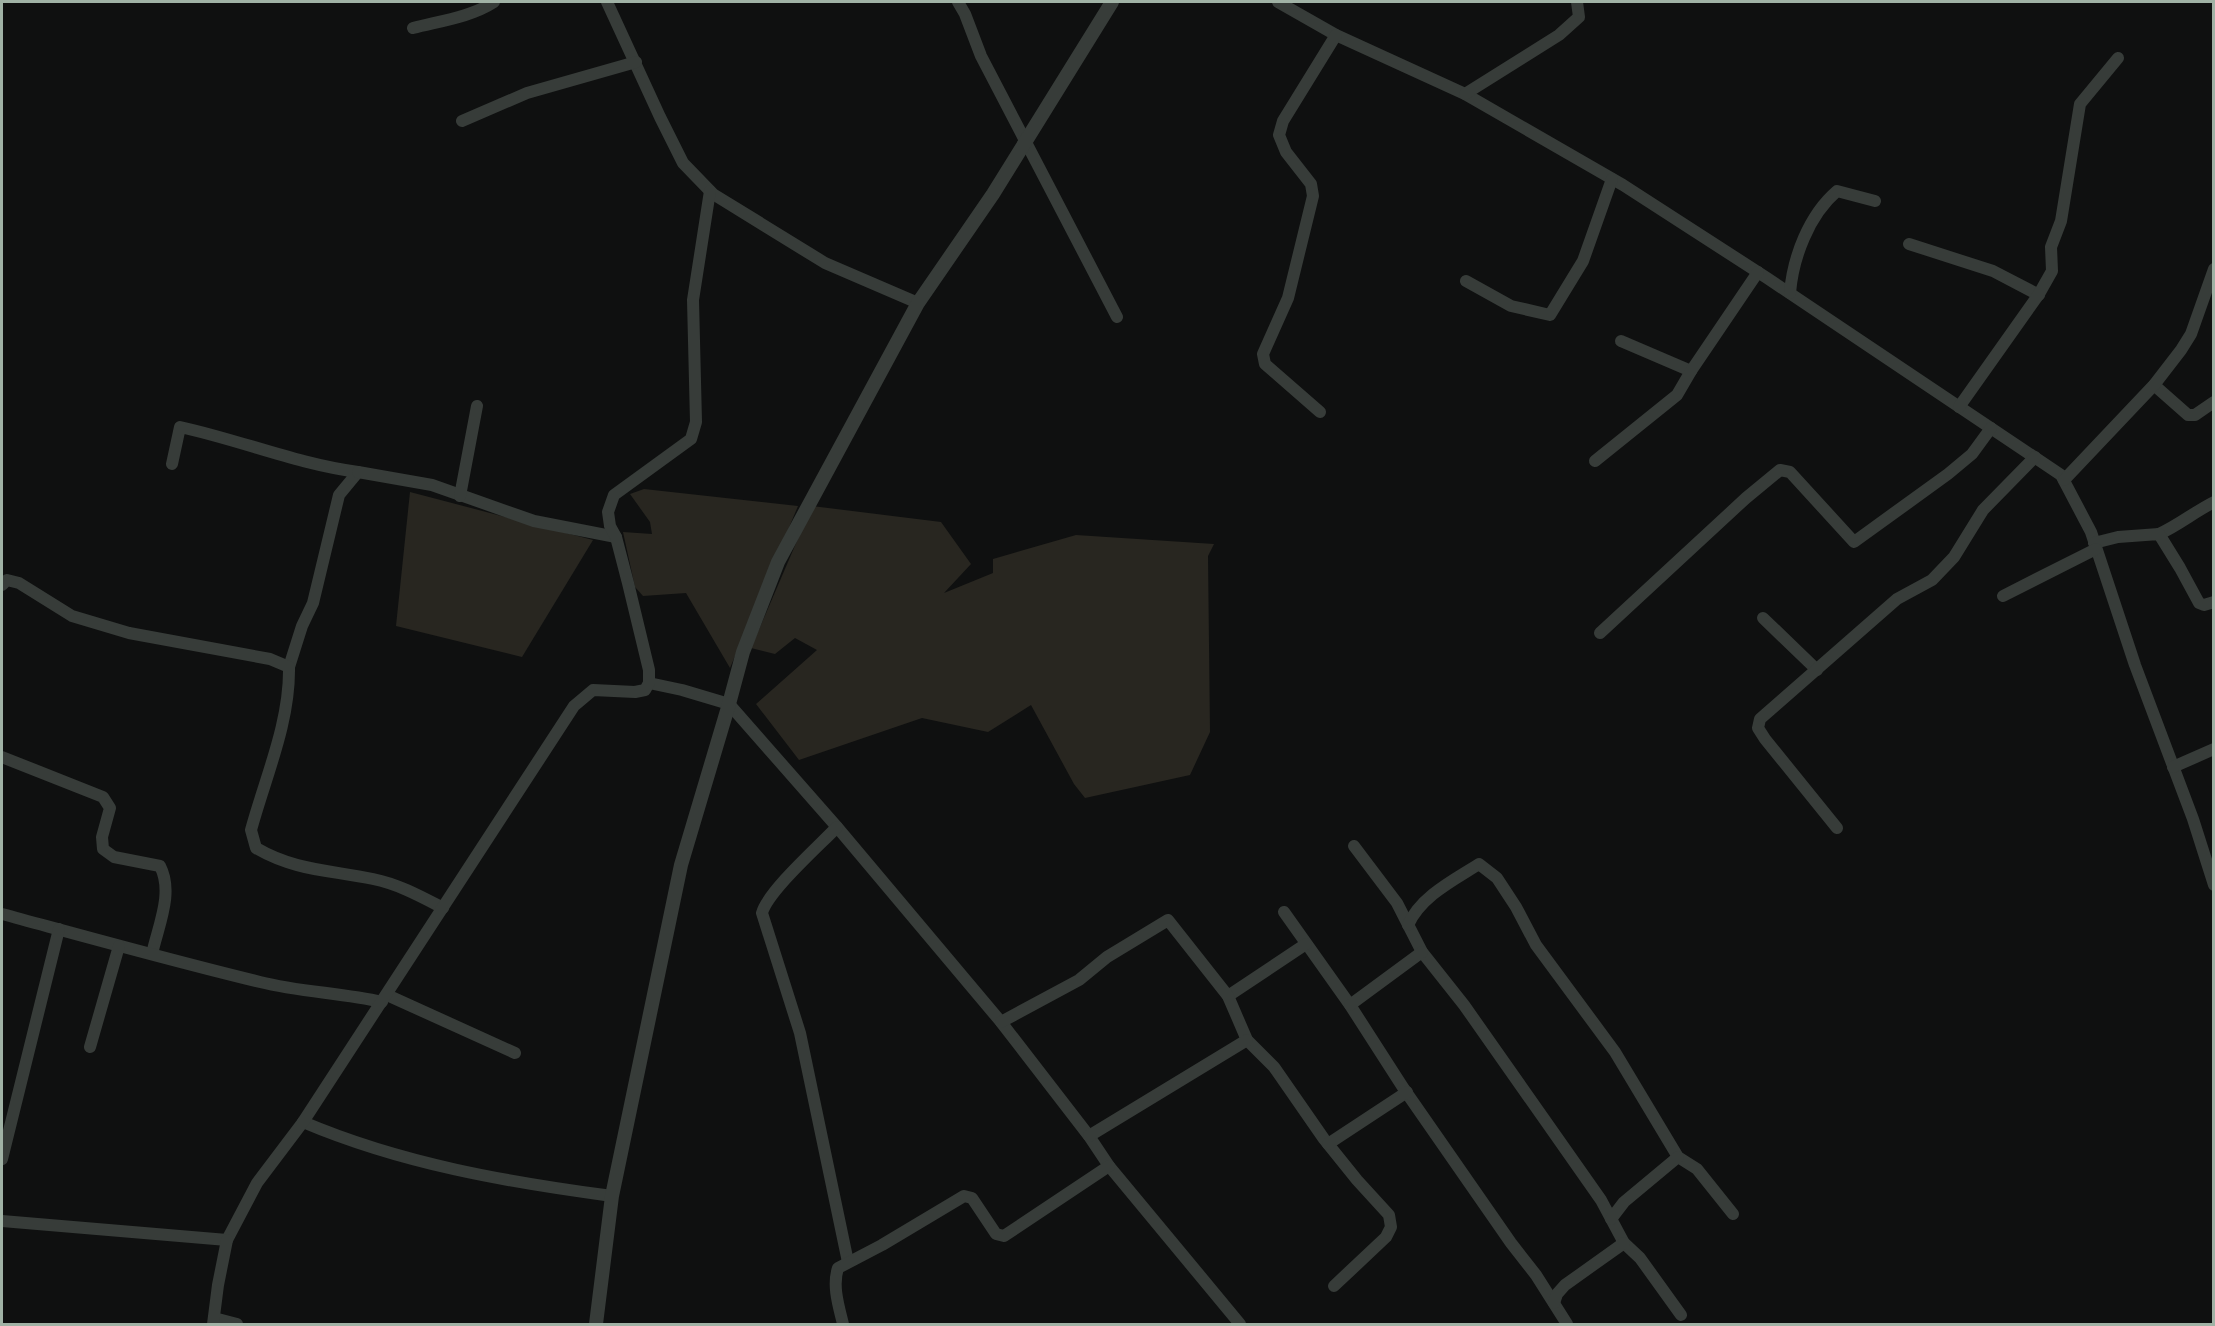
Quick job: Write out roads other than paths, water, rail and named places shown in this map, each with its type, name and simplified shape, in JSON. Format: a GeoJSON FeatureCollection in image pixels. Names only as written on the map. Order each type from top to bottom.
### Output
{"type":"FeatureCollection","features":[{"type":"Feature","properties":{"kind":"street"},"geometry":{"type":"LineString","coordinates":[[413,28],[470,13],[494,2]]}},
{"type":"Feature","properties":{"kind":"street"},"geometry":{"type":"LineString","coordinates":[[608,2],[683,162],[710,191],[825,263],[918,303]]}},
{"type":"Feature","properties":{"kind":"street"},"geometry":{"type":"LineString","coordinates":[[958,2],[966,14],[981,56],[1117,316]]}},
{"type":"Feature","properties":{"kind":"street"},"geometry":{"type":"LineString","coordinates":[[596,1324],[612,1196],[681,865],[743,652],[778,562],[918,303],[993,194],[1112,2]]}},
{"type":"Feature","properties":{"kind":"street"},"geometry":{"type":"LineString","coordinates":[[1278,2],[1336,35],[1465,94],[1612,179],[1791,293],[2061,476],[2095,546],[2135,665],[2193,819],[2214,885]]}},
{"type":"Feature","properties":{"kind":"street"},"geometry":{"type":"LineString","coordinates":[[1465,94],[1559,35],[1579,17],[1577,2]]}},
{"type":"Feature","properties":{"kind":"street"},"geometry":{"type":"LineString","coordinates":[[1320,412],[1265,364],[1263,354],[1288,298],[1313,196],[1311,184],[1286,152],[1279,135],[1283,121],[1336,35]]}},
{"type":"Feature","properties":{"kind":"street"},"geometry":{"type":"LineString","coordinates":[[1959,407],[2039,295],[2052,271],[2051,247],[2061,221],[2080,104],[2118,58]]}},
{"type":"Feature","properties":{"kind":"street"},"geometry":{"type":"LineString","coordinates":[[462,121],[527,93],[636,62]]}},
{"type":"Feature","properties":{"kind":"street"},"geometry":{"type":"LineString","coordinates":[[1466,281],[1511,306],[1550,315],[1582,261],[1612,179]]}},
{"type":"Feature","properties":{"kind":"street"},"geometry":{"type":"LineString","coordinates":[[237,1324],[213,1321],[227,1240],[257,1183],[303,1122],[574,706],[593,690],[635,692],[645,690],[649,683],[649,670],[608,512],[614,495],[691,439],[696,422],[693,300],[710,191]]}},
{"type":"Feature","properties":{"kind":"street"},"geometry":{"type":"LineString","coordinates":[[1791,293],[1792,273],[1807,230],[1829,198],[1838,191],[1875,201]]}},
{"type":"Feature","properties":{"kind":"street"},"geometry":{"type":"LineString","coordinates":[[1909,244],[1993,271],[2039,295]]}},
{"type":"Feature","properties":{"kind":"street"},"geometry":{"type":"LineString","coordinates":[[2064,480],[2154,385],[2181,350],[2191,334],[2214,269]]}},
{"type":"Feature","properties":{"kind":"street"},"geometry":{"type":"LineString","coordinates":[[1595,460],[1677,395],[1758,272]]}},
{"type":"Feature","properties":{"kind":"street"},"geometry":{"type":"LineString","coordinates":[[1621,340],[1691,371]]}},
{"type":"Feature","properties":{"kind":"street"},"geometry":{"type":"LineString","coordinates":[[2154,385],[2188,415],[2195,415],[2214,402]]}},
{"type":"Feature","properties":{"kind":"street"},"geometry":{"type":"LineString","coordinates":[[460,496],[477,406]]}},
{"type":"Feature","properties":{"kind":"street"},"geometry":{"type":"LineString","coordinates":[[172,464],[180,427],[216,434],[332,468],[432,485],[534,521],[616,537]]}},
{"type":"Feature","properties":{"kind":"street"},"geometry":{"type":"LineString","coordinates":[[1600,633],[1746,498],[1780,470],[1790,472],[1854,542],[1948,474],[1972,454],[1991,428]]}},
{"type":"Feature","properties":{"kind":"street"},"geometry":{"type":"LineString","coordinates":[[1837,828],[1758,728],[1760,719],[1897,599],[1932,580],[1954,557],[1983,510],[2035,458]]}},
{"type":"Feature","properties":{"kind":"street"},"geometry":{"type":"LineString","coordinates":[[358,472],[339,495],[313,603],[302,626],[289,667],[290,687],[284,714],[251,830],[256,848],[296,867],[375,879],[405,888],[442,908]]}},
{"type":"Feature","properties":{"kind":"street"},"geometry":{"type":"LineString","coordinates":[[2003,596],[2095,546],[2118,537],[2159,534],[2177,526],[2201,508],[2214,502]]}},
{"type":"Feature","properties":{"kind":"street"},"geometry":{"type":"LineString","coordinates":[[2159,534],[2199,603],[2204,605],[2214,602]]}},
{"type":"Feature","properties":{"kind":"street"},"geometry":{"type":"LineString","coordinates":[[2,585],[7,580],[19,584],[72,616],[129,633],[270,659],[289,667]]}},
{"type":"Feature","properties":{"kind":"street"},"geometry":{"type":"LineString","coordinates":[[1762,618],[1817,670]]}},
{"type":"Feature","properties":{"kind":"street"},"geometry":{"type":"LineString","coordinates":[[649,683],[729,704],[837,827],[1001,1022],[1089,1136],[1109,1166],[1240,1324]]}},
{"type":"Feature","properties":{"kind":"street"},"geometry":{"type":"LineString","coordinates":[[2174,767],[2214,749]]}},
{"type":"Feature","properties":{"kind":"street"},"geometry":{"type":"LineString","coordinates":[[2,757],[103,797],[110,808],[102,837],[103,849],[114,857],[160,866],[165,876],[167,892],[152,954]]}},
{"type":"Feature","properties":{"kind":"street"},"geometry":{"type":"LineString","coordinates":[[837,827],[779,887],[763,907],[762,914],[800,1033],[848,1262]]}},
{"type":"Feature","properties":{"kind":"street"},"geometry":{"type":"LineString","coordinates":[[1354,846],[1397,903],[1422,952],[1464,1005],[1601,1200],[1624,1243],[1640,1258],[1682,1315]]}},
{"type":"Feature","properties":{"kind":"street"},"geometry":{"type":"LineString","coordinates":[[1408,925],[1413,914],[1443,886],[1479,864],[1497,878],[1516,907],[1536,945],[1615,1052],[1678,1158],[1697,1169],[1733,1214]]}},
{"type":"Feature","properties":{"kind":"street"},"geometry":{"type":"LineString","coordinates":[[1284,912],[1350,1005],[1511,1243],[1536,1275],[1567,1324]]}},
{"type":"Feature","properties":{"kind":"street"},"geometry":{"type":"LineString","coordinates":[[2,914],[262,982],[327,994],[385,998],[515,1053]]}},
{"type":"Feature","properties":{"kind":"street"},"geometry":{"type":"LineString","coordinates":[[1001,1022],[1078,980],[1107,957],[1168,920],[1228,996],[1247,1040],[1274,1067],[1328,1144],[1389,1215],[1391,1227],[1386,1237],[1334,1286]]}},
{"type":"Feature","properties":{"kind":"street"},"geometry":{"type":"LineString","coordinates":[[2,1151],[59,929]]}},
{"type":"Feature","properties":{"kind":"street"},"geometry":{"type":"LineString","coordinates":[[1228,996],[1306,944]]}},
{"type":"Feature","properties":{"kind":"street"},"geometry":{"type":"LineString","coordinates":[[90,1047],[119,946]]}},
{"type":"Feature","properties":{"kind":"street"},"geometry":{"type":"LineString","coordinates":[[1350,1005],[1422,952]]}},
{"type":"Feature","properties":{"kind":"street"},"geometry":{"type":"LineString","coordinates":[[1089,1136],[1247,1040]]}},
{"type":"Feature","properties":{"kind":"street"},"geometry":{"type":"LineString","coordinates":[[1328,1144],[1407,1092]]}},
{"type":"Feature","properties":{"kind":"street"},"geometry":{"type":"LineString","coordinates":[[303,1122],[342,1138],[406,1158],[540,1186],[612,1196]]}},
{"type":"Feature","properties":{"kind":"street"},"geometry":{"type":"LineString","coordinates":[[1611,1219],[1624,1202],[1678,1158]]}},
{"type":"Feature","properties":{"kind":"street"},"geometry":{"type":"LineString","coordinates":[[843,1324],[835,1276],[838,1268],[848,1262],[882,1245],[964,1196],[972,1198],[996,1234],[1004,1236],[1109,1166]]}},
{"type":"Feature","properties":{"kind":"street"},"geometry":{"type":"LineString","coordinates":[[2,1221],[227,1240]]}},
{"type":"Feature","properties":{"kind":"street"},"geometry":{"type":"LineString","coordinates":[[1554,1303],[1557,1294],[1565,1285],[1624,1243]]}}]}
